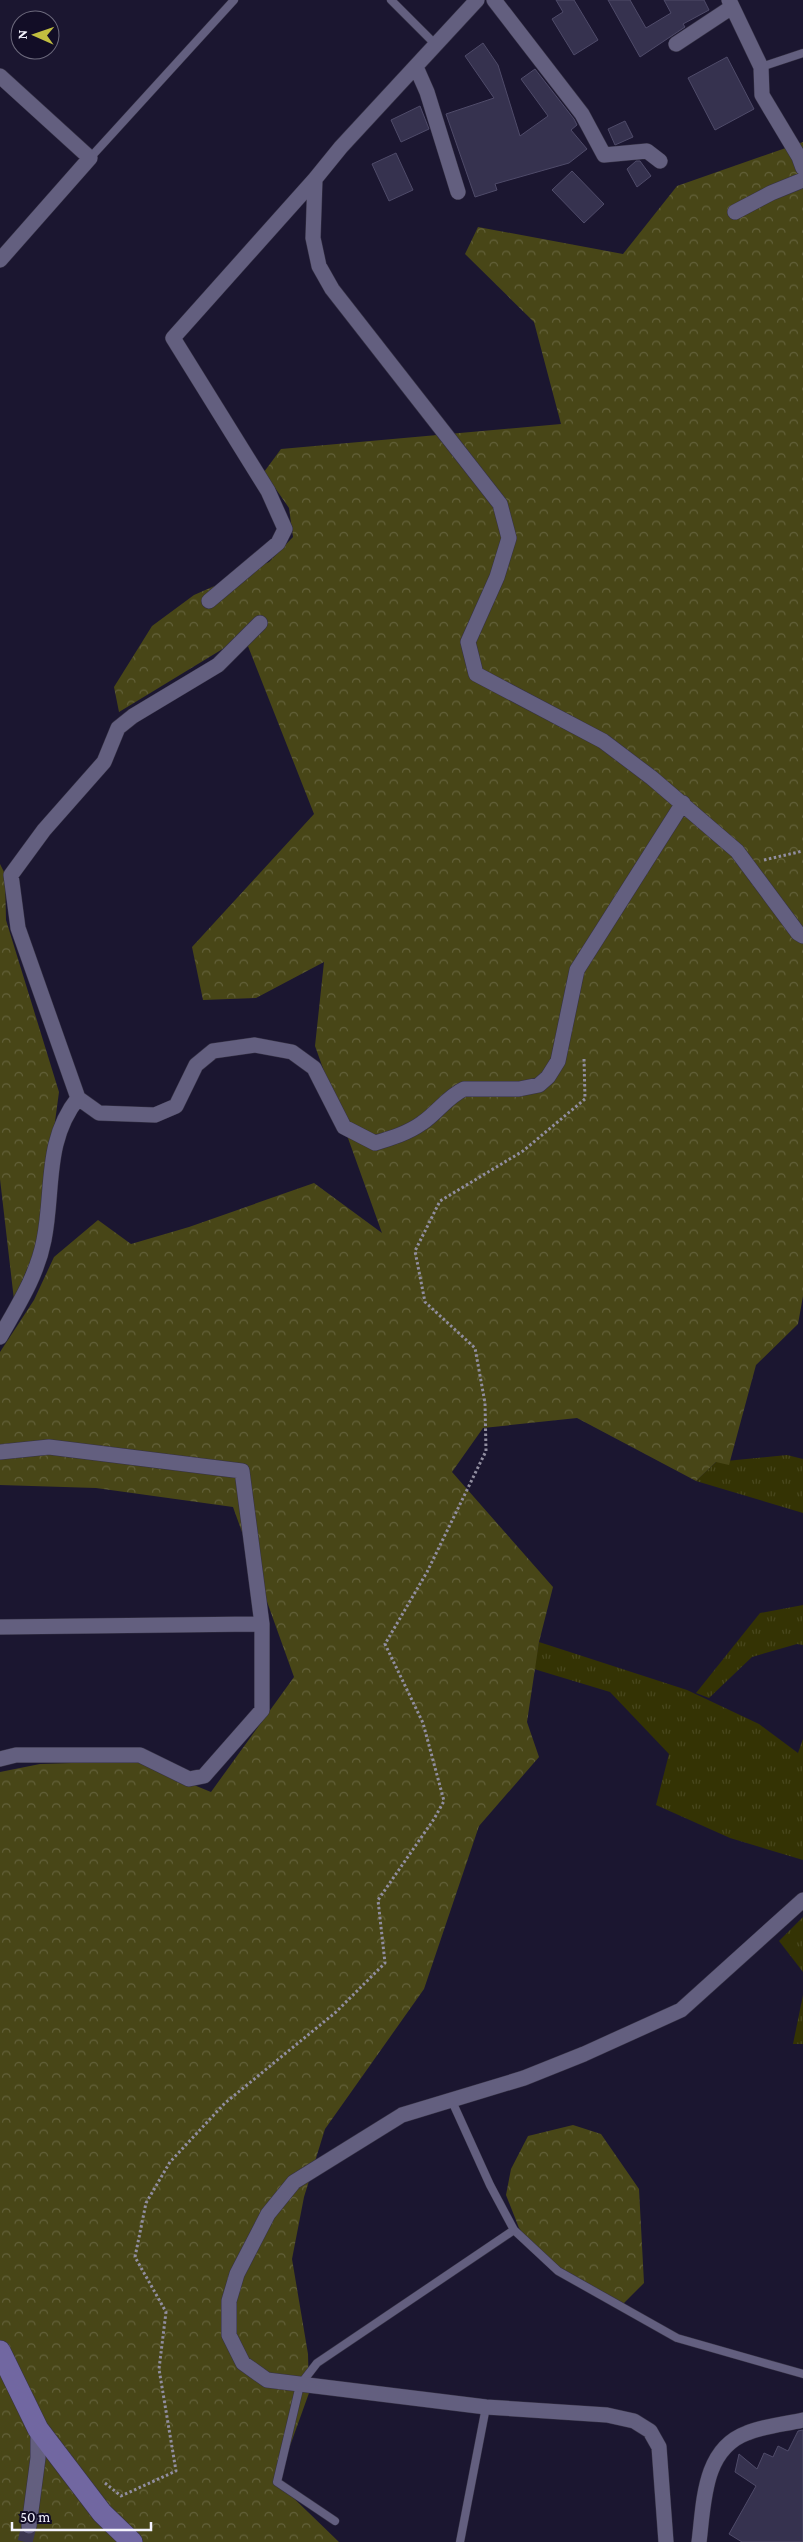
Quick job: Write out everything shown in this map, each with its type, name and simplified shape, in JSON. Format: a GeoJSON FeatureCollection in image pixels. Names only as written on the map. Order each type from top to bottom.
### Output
{"type":"FeatureCollection","features":[{"type":"Feature","properties":{"kind":"street"},"geometry":{"type":"LineString","coordinates":[[208,602],[278,543],[286,529],[268,491],[173,338],[315,179],[341,147],[477,0]]}},
{"type":"Feature","properties":{"kind":"street"},"geometry":{"type":"LineString","coordinates":[[494,0],[582,114],[604,155],[647,151],[660,161]]}},
{"type":"Feature","properties":{"kind":"street"},"geometry":{"type":"LineString","coordinates":[[676,44],[731,3],[761,67],[762,95],[799,157],[803,168]]}},
{"type":"Feature","properties":{"kind":"street"},"geometry":{"type":"LineString","coordinates":[[416,67],[427,92],[458,192]]}},
{"type":"Feature","properties":{"kind":"street"},"geometry":{"type":"LineString","coordinates":[[0,76],[90,158],[0,260]]}},
{"type":"Feature","properties":{"kind":"street"},"geometry":{"type":"LineString","coordinates":[[315,179],[313,238],[319,266],[332,289],[500,504],[509,538],[497,577],[468,642],[476,674],[603,741],[683,803],[736,851],[773,903],[803,936]]}},
{"type":"Feature","properties":{"kind":"street"},"geometry":{"type":"LineString","coordinates":[[735,212],[771,192],[803,180]]}},
{"type":"Feature","properties":{"kind":"street"},"geometry":{"type":"LineString","coordinates":[[260,623],[218,665],[132,716],[118,728],[104,762],[44,830],[11,875],[18,928],[78,1098],[99,1113],[155,1115],[176,1106],[196,1065],[212,1051],[255,1045],[292,1052],[314,1068],[344,1127],[376,1143],[403,1134],[422,1123],[456,1092],[464,1089],[519,1089],[539,1085],[548,1077],[558,1061],[577,970],[683,803]]}},
{"type":"Feature","properties":{"kind":"street"},"geometry":{"type":"LineString","coordinates":[[0,1337],[33,1279],[44,1240],[50,1165],[66,1113],[78,1098]]}},
{"type":"Feature","properties":{"kind":"street"},"geometry":{"type":"LineString","coordinates":[[0,1452],[49,1447],[242,1471],[262,1624],[262,1710],[204,1776],[189,1779],[140,1755],[16,1755],[0,1759]]}},
{"type":"Feature","properties":{"kind":"street"},"geometry":{"type":"LineString","coordinates":[[0,1627],[262,1624]]}},
{"type":"Feature","properties":{"kind":"street"},"geometry":{"type":"LineString","coordinates":[[666,2542],[659,2447],[650,2431],[634,2421],[608,2415],[486,2407],[266,2380],[243,2363],[229,2335],[230,2301],[237,2274],[268,2214],[294,2182],[402,2114],[524,2078],[584,2054],[681,2010],[803,1900]]}},
{"type":"Feature","properties":{"kind":"street"},"geometry":{"type":"LineString","coordinates":[[0,2351],[38,2430],[102,2513],[132,2542]]}},
{"type":"Feature","properties":{"kind":"street"},"geometry":{"type":"LineString","coordinates":[[699,2542],[711,2468],[727,2442],[747,2432],[803,2420]]}},
{"type":"Feature","properties":{"kind":"street"},"geometry":{"type":"LineString","coordinates":[[29,2526],[38,2458],[38,2430]]}},
{"type":"Feature","properties":{"kind":"lane"},"geometry":{"type":"LineString","coordinates":[[90,158],[234,0]]}},
{"type":"Feature","properties":{"kind":"lane"},"geometry":{"type":"LineString","coordinates":[[391,0],[436,45]]}},
{"type":"Feature","properties":{"kind":"lane"},"geometry":{"type":"LineString","coordinates":[[761,67],[803,53]]}},
{"type":"Feature","properties":{"kind":"lane"},"geometry":{"type":"LineString","coordinates":[[451,2099],[490,2186],[514,2230],[558,2271],[677,2338],[803,2374]]}},
{"type":"Feature","properties":{"kind":"lane"},"geometry":{"type":"LineString","coordinates":[[335,2521],[277,2482],[300,2385],[316,2363],[514,2230]]}},
{"type":"Feature","properties":{"kind":"lane"},"geometry":{"type":"LineString","coordinates":[[460,2542],[486,2407]]}},
{"type":"Feature","properties":{"kind":"path"},"geometry":{"type":"LineString","coordinates":[[746,864],[803,851]]}},
{"type":"Feature","properties":{"kind":"path"},"geometry":{"type":"LineString","coordinates":[[99,2478],[121,2496],[176,2472],[159,2369],[166,2312],[135,2257],[146,2203],[170,2162],[225,2103],[336,2012],[385,1963],[378,1900],[434,1819],[444,1801],[423,1723],[386,1644],[427,1572],[486,1451],[485,1402],[475,1348],[425,1302],[415,1252],[440,1201],[524,1151],[585,1099],[584,1058]]}},
{"type":"Feature","properties":{"kind":"green space"},"geometry":{"type":"Polygon","coordinates":[[[803,142],[803,1296],[798,1324],[756,1365],[729,1465],[716,1462],[696,1481],[577,1418],[483,1428],[452,1472],[553,1587],[539,1642],[527,1722],[539,1757],[479,1826],[424,1989],[325,2129],[304,2197],[292,2259],[308,2354],[309,2393],[277,2482],[339,2542],[0,2542],[0,1772],[40,1764],[135,1761],[211,1792],[294,1677],[233,1507],[96,1488],[0,1485],[0,1352],[34,1300],[54,1257],[98,1220],[131,1244],[189,1227],[314,1183],[382,1233],[315,1046],[324,962],[256,998],[203,1000],[192,947],[314,814],[244,636],[119,712],[114,687],[152,626],[194,595],[269,562],[293,537],[289,508],[264,472],[281,449],[561,424],[534,322],[465,254],[478,227],[623,254],[677,186],[803,142]]]}},
{"type":"Feature","properties":{"kind":"green space"},"geometry":{"type":"Polygon","coordinates":[[[0,864],[5,874],[6,920],[59,1092],[39,1241],[14,1300],[0,1179],[0,864]]]}},
{"type":"Feature","properties":{"kind":"green space"},"geometry":{"type":"Polygon","coordinates":[[[787,1455],[803,1459],[803,1513],[696,1481],[716,1462],[787,1455]]]}},
{"type":"Feature","properties":{"kind":"green space"},"geometry":{"type":"Polygon","coordinates":[[[803,1605],[803,1645],[797,1644],[752,1657],[709,1698],[696,1693],[760,1613],[803,1605]]]}},
{"type":"Feature","properties":{"kind":"green space"},"geometry":{"type":"Polygon","coordinates":[[[539,1642],[687,1690],[759,1724],[798,1753],[803,1739],[803,1860],[730,1838],[656,1805],[669,1754],[610,1692],[534,1669],[539,1642]]]}},
{"type":"Feature","properties":{"kind":"green space"},"geometry":{"type":"Polygon","coordinates":[[[803,1917],[803,1972],[779,1941],[803,1917]]]}},
{"type":"Feature","properties":{"kind":"green space"},"geometry":{"type":"Polygon","coordinates":[[[803,1995],[803,2044],[793,2044],[803,1995]]]}},
{"type":"Feature","properties":{"kind":"green space"},"geometry":{"type":"Polygon","coordinates":[[[573,2125],[601,2134],[639,2189],[644,2283],[622,2305],[548,2266],[519,2228],[506,2195],[511,2169],[528,2136],[573,2125]]]}},
{"type":"Feature","properties":{"kind":"building"},"geometry":{"type":"Polygon","coordinates":[[[556,0],[574,0],[598,40],[574,55],[552,19],[563,12],[556,0]]]}},
{"type":"Feature","properties":{"kind":"building"},"geometry":{"type":"Polygon","coordinates":[[[608,0],[630,0],[646,28],[671,13],[664,0],[704,0],[709,10],[683,24],[685,27],[640,57],[608,0]]]}},
{"type":"Feature","properties":{"kind":"building"},"geometry":{"type":"Polygon","coordinates":[[[483,43],[498,65],[520,136],[548,116],[521,79],[535,69],[574,119],[577,125],[571,130],[587,149],[569,163],[495,184],[497,190],[475,197],[446,114],[494,98],[465,56],[483,43]]]}},
{"type":"Feature","properties":{"kind":"building"},"geometry":{"type":"Polygon","coordinates":[[[727,57],[754,109],[715,130],[688,78],[727,57]]]}},
{"type":"Feature","properties":{"kind":"building"},"geometry":{"type":"Polygon","coordinates":[[[420,106],[429,129],[401,142],[391,120],[420,106]]]}},
{"type":"Feature","properties":{"kind":"building"},"geometry":{"type":"Polygon","coordinates":[[[625,121],[633,137],[615,145],[608,129],[625,121]]]}},
{"type":"Feature","properties":{"kind":"building"},"geometry":{"type":"Polygon","coordinates":[[[396,153],[413,190],[389,201],[372,164],[396,153]]]}},
{"type":"Feature","properties":{"kind":"building"},"geometry":{"type":"Polygon","coordinates":[[[636,161],[640,161],[651,176],[637,187],[627,169],[636,161]]]}},
{"type":"Feature","properties":{"kind":"building"},"geometry":{"type":"Polygon","coordinates":[[[572,171],[604,204],[584,223],[552,190],[572,171]]]}},
{"type":"Feature","properties":{"kind":"building"},"geometry":{"type":"Polygon","coordinates":[[[803,2430],[803,2542],[742,2542],[729,2534],[756,2486],[735,2472],[739,2454],[757,2469],[764,2453],[773,2457],[778,2446],[788,2451],[798,2431],[803,2430]]]}},
{"type":"Feature","properties":{"kind":"tunnel"},"geometry":{"type":"LineString","coordinates":[[25,2542],[29,2526]]}}]}
